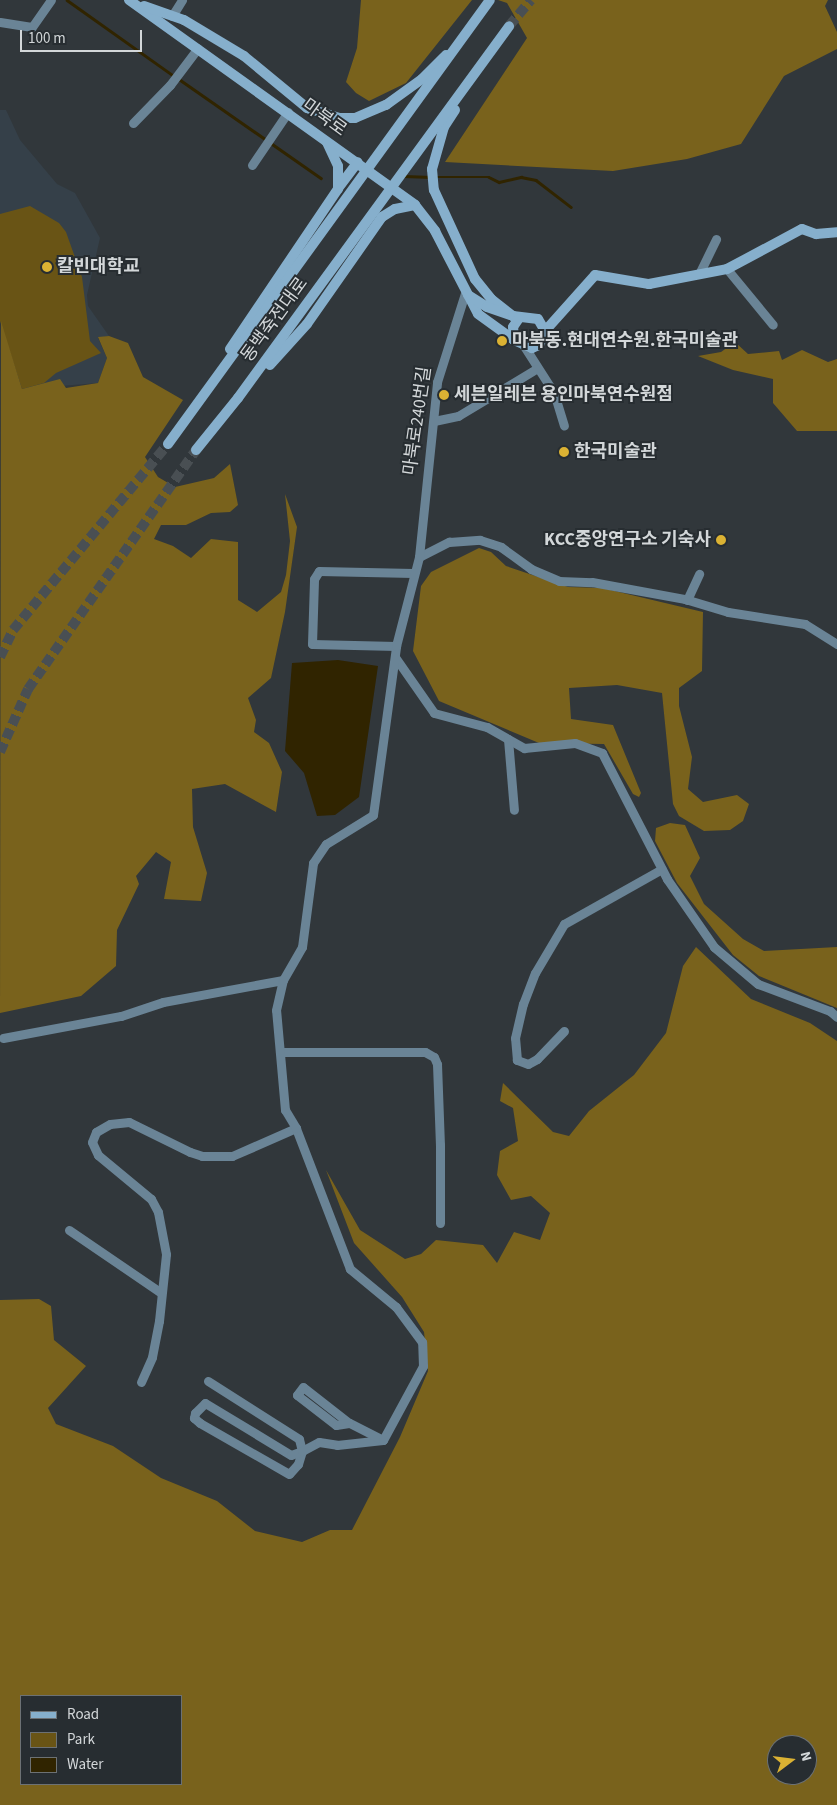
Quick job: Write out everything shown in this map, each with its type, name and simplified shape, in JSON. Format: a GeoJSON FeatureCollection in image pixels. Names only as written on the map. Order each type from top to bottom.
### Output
{"type":"FeatureCollection","features":[{"type":"Feature","properties":{"kind":"main road"},"geometry":{"type":"LineString","coordinates":[[130,1],[172,16],[244,56],[307,108],[339,118],[370,113],[393,100],[422,79],[463,39],[490,0]]}},
{"type":"Feature","properties":{"kind":"main road","name":"마북로"},"geometry":{"type":"LineString","coordinates":[[130,1],[358,162],[397,194],[415,205],[435,231],[465,293],[478,314],[514,340]]}},
{"type":"Feature","properties":{"kind":"main road"},"geometry":{"type":"LineString","coordinates":[[509,26],[472,77],[444,128],[432,169],[434,190],[475,279],[491,299],[516,317]]}},
{"type":"Feature","properties":{"kind":"main road","name":"동백죽전대로"},"geometry":{"type":"LineString","coordinates":[[168,444],[463,39]]}},
{"type":"Feature","properties":{"kind":"main road","name":"동백죽전대로"},"geometry":{"type":"LineString","coordinates":[[196,450],[238,398],[472,77]]}},
{"type":"Feature","properties":{"kind":"main road"},"geometry":{"type":"LineString","coordinates":[[327,141],[338,166],[338,189]]}},
{"type":"Feature","properties":{"kind":"main road"},"geometry":{"type":"LineString","coordinates":[[204,393],[237,336],[358,162]]}},
{"type":"Feature","properties":{"kind":"main road"},"geometry":{"type":"LineString","coordinates":[[238,398],[307,324],[397,194]]}},
{"type":"Feature","properties":{"kind":"main road"},"geometry":{"type":"LineString","coordinates":[[382,218],[395,209],[415,205]]}},
{"type":"Feature","properties":{"kind":"main road"},"geometry":{"type":"LineString","coordinates":[[516,317],[514,340],[524,346],[539,345],[545,331],[595,274],[649,284],[727,269],[785,235],[802,229],[816,234],[837,232]]}},
{"type":"Feature","properties":{"kind":"main road"},"geometry":{"type":"LineString","coordinates":[[465,293],[487,308],[516,317],[538,318],[545,331]]}},
{"type":"Feature","properties":{"kind":"street"},"geometry":{"type":"LineString","coordinates":[[0,22],[32,27],[51,0]]}},
{"type":"Feature","properties":{"kind":"street"},"geometry":{"type":"LineString","coordinates":[[172,16],[182,0]]}},
{"type":"Feature","properties":{"kind":"street"},"geometry":{"type":"LineString","coordinates":[[133,123],[172,81],[198,48]]}},
{"type":"Feature","properties":{"kind":"street"},"geometry":{"type":"LineString","coordinates":[[252,165],[288,112]]}},
{"type":"Feature","properties":{"kind":"street"},"geometry":{"type":"LineString","coordinates":[[699,274],[716,238]]}},
{"type":"Feature","properties":{"kind":"street"},"geometry":{"type":"LineString","coordinates":[[727,269],[773,325]]}},
{"type":"Feature","properties":{"kind":"street","name":"마북로240번길"},"geometry":{"type":"LineString","coordinates":[[283,980],[302,947],[313,863],[326,844],[373,816],[396,646],[413,572],[419,557],[437,382],[465,293]]}},
{"type":"Feature","properties":{"kind":"street"},"geometry":{"type":"LineString","coordinates":[[524,346],[536,369],[554,393],[564,426]]}},
{"type":"Feature","properties":{"kind":"street"},"geometry":{"type":"LineString","coordinates":[[434,421],[458,416],[536,369]]}},
{"type":"Feature","properties":{"kind":"street"},"geometry":{"type":"LineString","coordinates":[[419,557],[449,542],[480,540],[501,547],[531,569],[559,581],[592,582],[687,600],[728,612],[813,626],[837,644]]}},
{"type":"Feature","properties":{"kind":"street"},"geometry":{"type":"LineString","coordinates":[[396,646],[312,644],[314,580],[319,571],[413,572]]}},
{"type":"Feature","properties":{"kind":"street"},"geometry":{"type":"LineString","coordinates":[[687,600],[699,574]]}},
{"type":"Feature","properties":{"kind":"street"},"geometry":{"type":"LineString","coordinates":[[395,657],[434,713],[487,726],[524,748],[575,743],[602,753],[662,869],[722,953],[758,984],[830,1011],[837,1017]]}},
{"type":"Feature","properties":{"kind":"street"},"geometry":{"type":"LineString","coordinates":[[508,739],[514,810]]}},
{"type":"Feature","properties":{"kind":"street"},"geometry":{"type":"LineString","coordinates":[[564,1032],[528,1064],[517,1060],[515,1038],[523,1004],[536,973],[564,924],[662,869]]}},
{"type":"Feature","properties":{"kind":"street"},"geometry":{"type":"LineString","coordinates":[[2,1038],[121,1016],[163,1002],[283,980],[276,1010],[285,1110],[296,1128],[350,1269],[396,1308],[422,1342],[423,1366],[383,1440]]}},
{"type":"Feature","properties":{"kind":"street"},"geometry":{"type":"LineString","coordinates":[[280,1052],[425,1052],[434,1057],[438,1064],[440,1223]]}},
{"type":"Feature","properties":{"kind":"street"},"geometry":{"type":"LineString","coordinates":[[141,1382],[152,1357],[166,1254],[158,1212],[143,1190],[98,1155],[92,1142],[96,1132],[110,1124],[129,1122],[202,1156],[232,1156],[296,1128]]}},
{"type":"Feature","properties":{"kind":"street"},"geometry":{"type":"LineString","coordinates":[[69,1230],[160,1292]]}},
{"type":"Feature","properties":{"kind":"street"},"geometry":{"type":"LineString","coordinates":[[208,1381],[298,1439],[302,1451],[298,1464],[289,1474],[200,1423],[194,1418],[195,1414],[205,1403],[291,1455],[302,1451],[319,1442],[338,1445],[383,1440]]}},
{"type":"Feature","properties":{"kind":"street"},"geometry":{"type":"LineString","coordinates":[[349,1423],[336,1425],[297,1395],[303,1387],[349,1423],[383,1440]]}},
{"type":"Feature","properties":{"kind":"shaded area"},"geometry":{"type":"Polygon","coordinates":[[[361,0],[472,0],[406,83],[369,101],[356,93],[346,82],[357,48],[361,0]]]}},
{"type":"Feature","properties":{"kind":"shaded area"},"geometry":{"type":"Polygon","coordinates":[[[498,0],[828,0],[825,6],[837,32],[837,49],[784,76],[741,144],[687,159],[613,171],[445,162],[527,38],[507,3],[498,0]]]}},
{"type":"Feature","properties":{"kind":"shaded area","name":"칼빈대학교"},"geometry":{"type":"Polygon","coordinates":[[[0,110],[6,110],[20,140],[57,184],[75,193],[100,238],[87,295],[88,306],[109,336],[98,338],[107,358],[98,383],[22,389],[0,321],[0,110]]]}},
{"type":"Feature","properties":{"kind":"shaded area"},"geometry":{"type":"Polygon","coordinates":[[[1,321],[22,389],[60,379],[66,388],[98,383],[107,358],[98,337],[109,336],[128,343],[143,377],[183,400],[145,457],[158,477],[175,487],[214,478],[230,464],[238,505],[230,512],[211,513],[186,525],[161,525],[154,539],[173,546],[191,558],[211,539],[238,542],[238,600],[257,612],[281,592],[286,575],[290,541],[285,494],[297,527],[285,612],[271,678],[248,698],[256,720],[254,732],[269,743],[282,772],[276,812],[225,784],[192,789],[193,827],[207,873],[201,901],[164,899],[171,862],[156,852],[136,876],[139,884],[117,930],[116,966],[81,996],[0,1013],[1,321]]]}},
{"type":"Feature","properties":{"kind":"shaded area"},"geometry":{"type":"Polygon","coordinates":[[[735,342],[748,354],[779,351],[782,360],[802,350],[828,362],[837,359],[837,431],[797,431],[773,403],[773,379],[733,370],[698,356],[721,352],[735,342]]]}},
{"type":"Feature","properties":{"kind":"shaded area"},"geometry":{"type":"Polygon","coordinates":[[[479,548],[491,552],[506,566],[568,587],[602,588],[703,612],[702,671],[679,688],[679,706],[692,757],[688,789],[703,802],[737,795],[749,804],[743,821],[730,830],[704,831],[679,816],[673,804],[662,693],[617,685],[569,688],[571,719],[613,725],[641,793],[639,797],[633,794],[604,744],[539,743],[439,701],[413,651],[421,586],[431,572],[479,548]]]}},
{"type":"Feature","properties":{"kind":"shaded area"},"geometry":{"type":"Polygon","coordinates":[[[670,823],[685,825],[700,858],[690,876],[704,904],[743,939],[764,951],[837,947],[837,1008],[759,976],[733,955],[677,883],[655,841],[656,828],[670,823]]]}},
{"type":"Feature","properties":{"kind":"shaded area"},"geometry":{"type":"Polygon","coordinates":[[[696,947],[751,999],[810,1023],[837,1041],[837,1805],[0,1805],[0,1300],[39,1299],[51,1306],[54,1340],[86,1366],[48,1408],[56,1424],[113,1446],[161,1478],[217,1501],[255,1531],[302,1542],[330,1530],[352,1530],[400,1437],[428,1371],[424,1332],[402,1297],[354,1243],[326,1170],[360,1230],[405,1259],[421,1254],[436,1240],[483,1245],[497,1263],[514,1232],[540,1240],[550,1213],[531,1196],[511,1200],[497,1175],[500,1151],[518,1141],[513,1108],[500,1101],[503,1083],[553,1132],[569,1136],[589,1111],[634,1075],[666,1033],[683,966],[696,947]]]}},
{"type":"Feature","properties":{"kind":"green space","name":"칼빈대학교"},"geometry":{"type":"Polygon","coordinates":[[[30,206],[59,223],[66,232],[82,277],[90,341],[101,353],[56,373],[44,383],[22,389],[0,321],[0,214],[30,206]]]}},
{"type":"Feature","properties":{"kind":"water"},"geometry":{"type":"Polygon","coordinates":[[[338,660],[378,666],[359,797],[335,815],[317,816],[304,773],[285,751],[292,663],[338,660]]]}},
{"type":"Feature","properties":{"kind":"waterway"},"geometry":{"type":"LineString","coordinates":[[67,0],[174,76]]}},
{"type":"Feature","properties":{"kind":"waterway"},"geometry":{"type":"LineString","coordinates":[[179,79],[321,178]]}},
{"type":"Feature","properties":{"kind":"waterway"},"geometry":{"type":"LineString","coordinates":[[404,176],[431,177]]}},
{"type":"Feature","properties":{"kind":"waterway"},"geometry":{"type":"LineString","coordinates":[[436,177],[489,177],[499,182],[521,177],[536,180],[571,207]]}},
{"type":"Feature","properties":{"kind":"tunnel"},"geometry":{"type":"LineString","coordinates":[[509,26],[531,0]]}},
{"type":"Feature","properties":{"kind":"tunnel"},"geometry":{"type":"LineString","coordinates":[[0,657],[13,630],[168,444]]}},
{"type":"Feature","properties":{"kind":"tunnel"},"geometry":{"type":"LineString","coordinates":[[0,752],[28,689],[196,450]]}},
{"type":"Feature","properties":{"kind":"place","name":"칼빈대학교"},"geometry":{"type":"Point","coordinates":[47,267]}},
{"type":"Feature","properties":{"kind":"place","name":"마북동.현대연수원.한국미술관"},"geometry":{"type":"Point","coordinates":[502,341]}},
{"type":"Feature","properties":{"kind":"place","name":"세븐일레븐 용인마북연수원점"},"geometry":{"type":"Point","coordinates":[444,395]}},
{"type":"Feature","properties":{"kind":"place","name":"한국미술관"},"geometry":{"type":"Point","coordinates":[564,452]}},
{"type":"Feature","properties":{"kind":"place","name":"KCC중앙연구소 기숙사"},"geometry":{"type":"Point","coordinates":[721,540]}}]}
